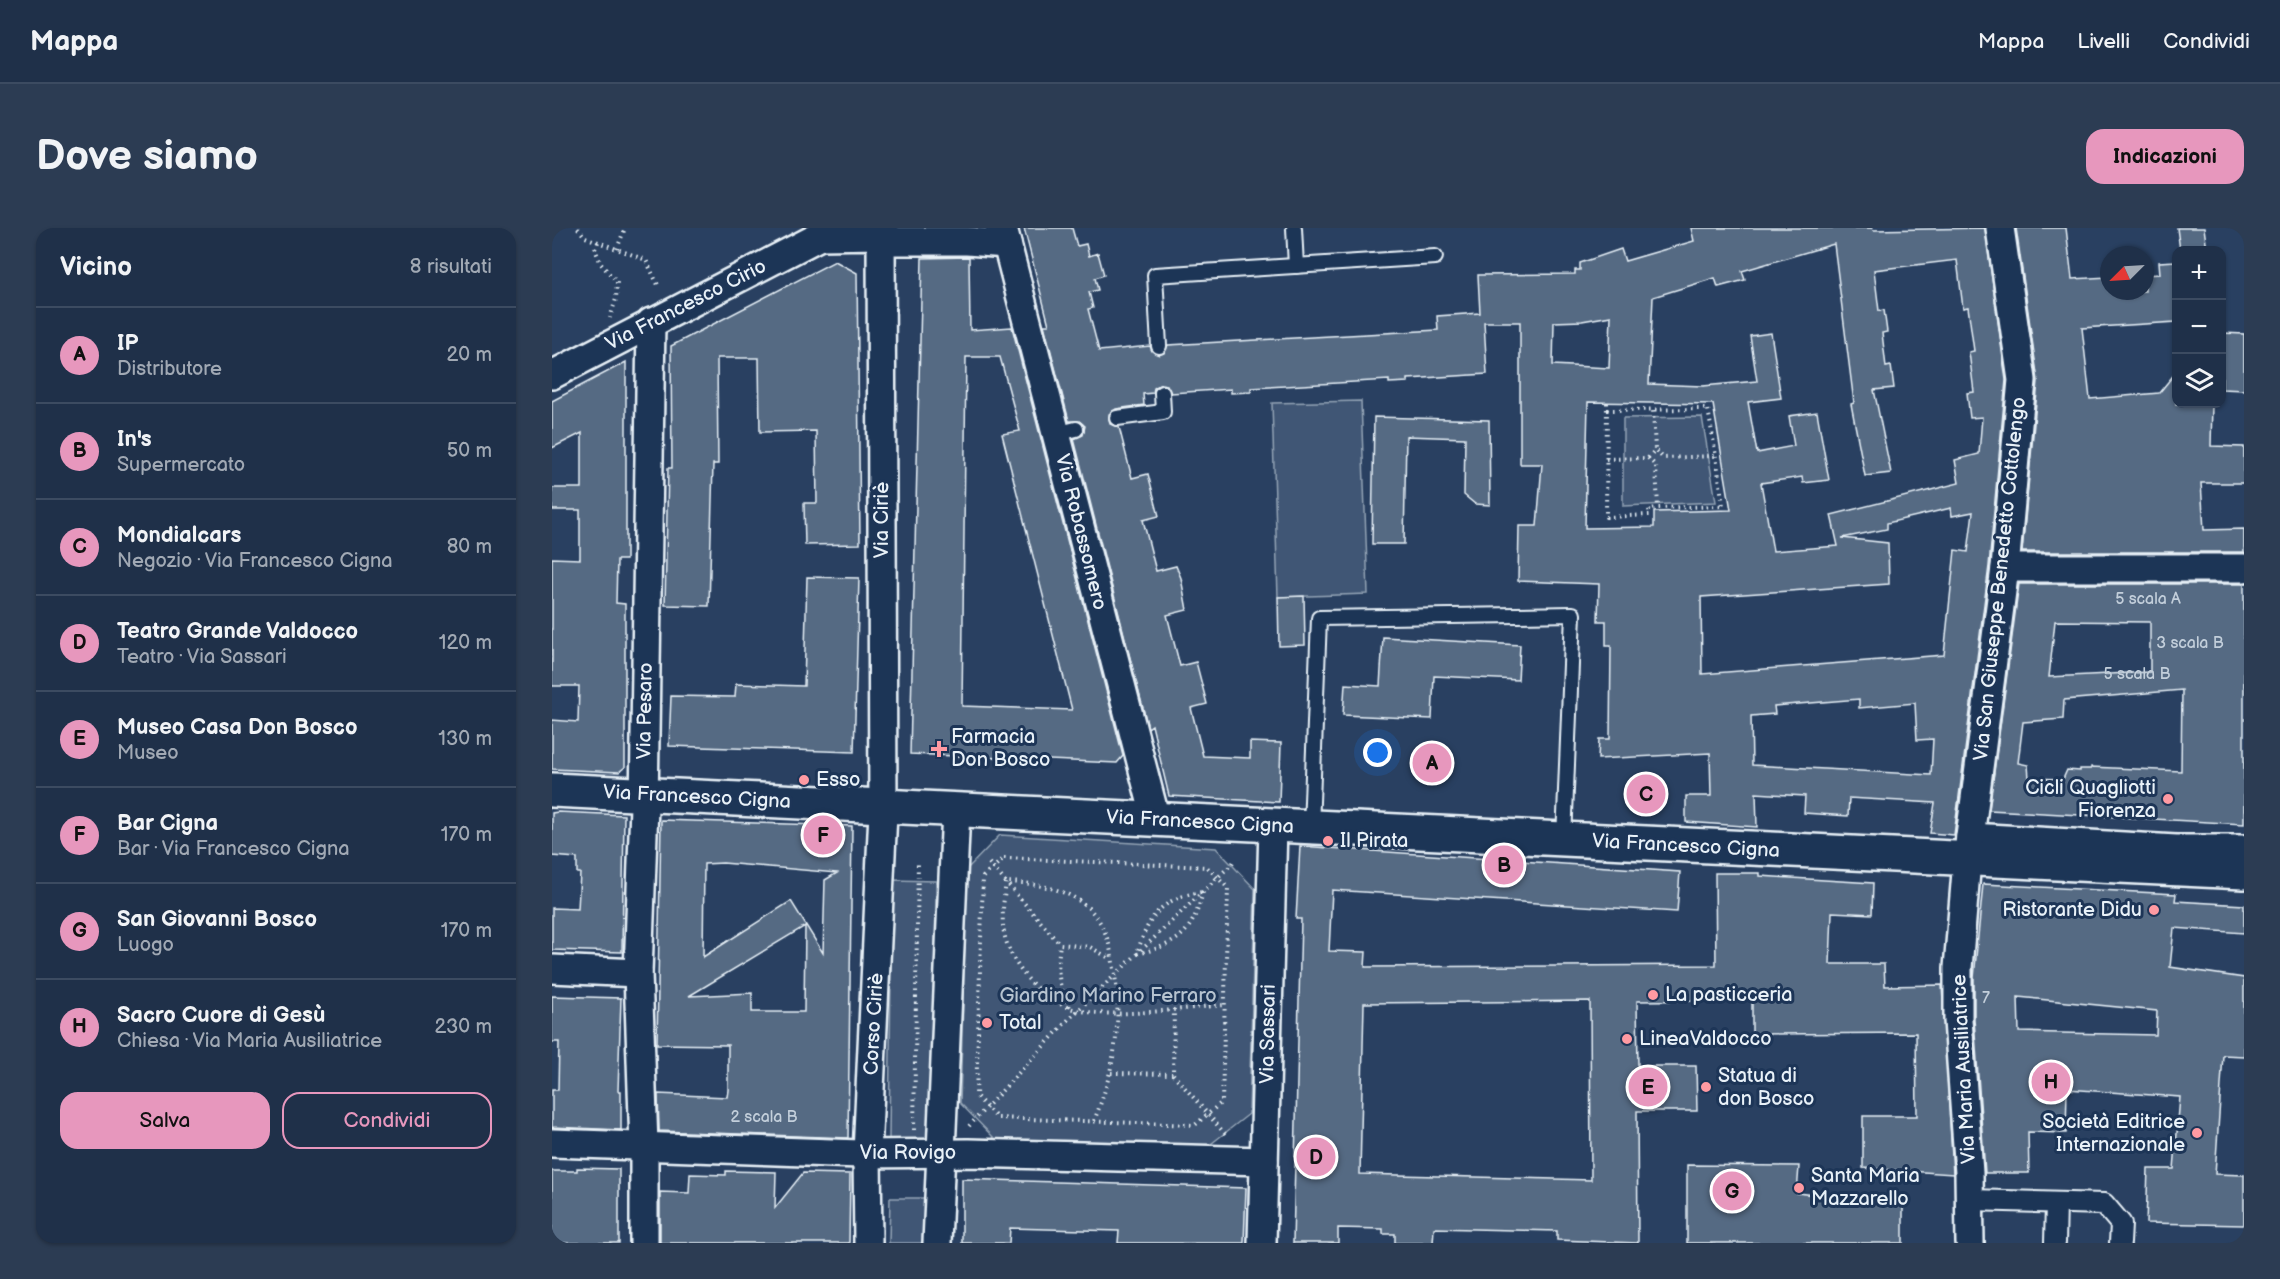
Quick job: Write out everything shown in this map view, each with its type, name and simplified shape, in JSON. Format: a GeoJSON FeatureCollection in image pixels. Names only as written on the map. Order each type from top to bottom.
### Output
{"type":"FeatureCollection","features":[{"type":"Feature","properties":{"kind":"street","name":"Via San Giuseppe Benedetto Cottolengo"},"geometry":{"type":"LineString","coordinates":[[1968,848],[2005,568],[2022,380],[2000,228]]}},
{"type":"Feature","properties":{"kind":"street","name":"Via Francesco Cirio"},"geometry":{"type":"LineString","coordinates":[[552,375],[824,232],[879,232],[895,241],[967,241],[1005,236]]}},
{"type":"Feature","properties":{"kind":"street","name":"Via Ciriè"},"geometry":{"type":"LineString","coordinates":[[879,232],[883,806]]}},
{"type":"Feature","properties":{"kind":"street","name":"Via Robassomero"},"geometry":{"type":"LineString","coordinates":[[1005,236],[1066,431],[1155,820]]}},
{"type":"Feature","properties":{"kind":"street","name":"Via Pesaro"},"geometry":{"type":"LineString","coordinates":[[644,1243],[644,1146],[638,974],[651,322]]}},
{"type":"Feature","properties":{"kind":"street"},"geometry":{"type":"LineString","coordinates":[[2005,568],[2244,568]]}},
{"type":"Feature","properties":{"kind":"street","name":"Via Francesco Cigna"},"geometry":{"type":"LineString","coordinates":[[552,790],[1564,840],[1968,848],[2244,849]]}},
{"type":"Feature","properties":{"kind":"street","name":"Corso Ciriè"},"geometry":{"type":"LineString","coordinates":[[868,1243],[867,1154],[883,806]]}},
{"type":"Feature","properties":{"kind":"street"},"geometry":{"type":"LineString","coordinates":[[937,1243],[927,1154],[956,809]]}},
{"type":"Feature","properties":{"kind":"street","name":"Via Sassari"},"geometry":{"type":"LineString","coordinates":[[1262,1243],[1273,826]]}},
{"type":"Feature","properties":{"kind":"street","name":"Via Francesco Cigna"},"geometry":{"type":"LineString","coordinates":[[1968,848],[2244,872]]}},
{"type":"Feature","properties":{"kind":"street","name":"Via Maria Ausiliatrice"},"geometry":{"type":"LineString","coordinates":[[1968,848],[1957,994],[1970,1200],[1970,1243]]}},
{"type":"Feature","properties":{"kind":"street"},"geometry":{"type":"LineString","coordinates":[[552,969],[638,974]]}},
{"type":"Feature","properties":{"kind":"street","name":"Via Rovigo"},"geometry":{"type":"LineString","coordinates":[[552,1143],[867,1154],[1264,1161]]}},
{"type":"Feature","properties":{"kind":"street"},"geometry":{"type":"LineString","coordinates":[[1970,1200],[2104,1204],[2121,1224],[2120,1243]]}},
{"type":"Feature","properties":{"kind":"street"},"geometry":{"type":"LineString","coordinates":[[2055,1243],[2056,1203]]}},
{"type":"Feature","properties":{"kind":"lane"},"geometry":{"type":"LineString","coordinates":[[1294,228],[1296,266]]}},
{"type":"Feature","properties":{"kind":"lane"},"geometry":{"type":"LineString","coordinates":[[1159,346],[1155,274],[1435,257]]}},
{"type":"Feature","properties":{"kind":"lane"},"geometry":{"type":"LineString","coordinates":[[1117,418],[1163,412],[1162,393]]}},
{"type":"Feature","properties":{"kind":"lane"},"geometry":{"type":"LineString","coordinates":[[1311,828],[1319,618],[1573,614],[1564,840]]}},
{"type":"Feature","properties":{"kind":"path"},"geometry":{"type":"LineString","coordinates":[[578,228],[585,237],[646,260],[658,285]]}},
{"type":"Feature","properties":{"kind":"path"},"geometry":{"type":"LineString","coordinates":[[617,249],[625,228]]}},
{"type":"Feature","properties":{"kind":"path"},"geometry":{"type":"LineString","coordinates":[[597,242],[595,249],[601,264],[616,282],[616,299],[608,323],[616,341]]}},
{"type":"Feature","properties":{"kind":"path"},"geometry":{"type":"LineString","coordinates":[[1607,403],[1606,517],[1650,515],[1649,509],[1658,508],[1723,506],[1708,409],[1607,410]]}},
{"type":"Feature","properties":{"kind":"path"},"geometry":{"type":"LineString","coordinates":[[1653,410],[1655,450],[1663,458]]}},
{"type":"Feature","properties":{"kind":"path"},"geometry":{"type":"LineString","coordinates":[[1648,458],[1655,450]]}},
{"type":"Feature","properties":{"kind":"path"},"geometry":{"type":"LineString","coordinates":[[1656,466],[1663,458],[1716,456]]}},
{"type":"Feature","properties":{"kind":"path"},"geometry":{"type":"LineString","coordinates":[[1606,459],[1648,458],[1656,466],[1658,508]]}},
{"type":"Feature","properties":{"kind":"path"},"geometry":{"type":"LineString","coordinates":[[1004,858],[1207,867],[1228,888],[1222,1102],[1195,1125],[997,1118],[976,1096],[983,877],[993,867],[1004,858]]}},
{"type":"Feature","properties":{"kind":"path"},"geometry":{"type":"LineString","coordinates":[[918,860],[927,1154]]}},
{"type":"Feature","properties":{"kind":"path"},"geometry":{"type":"LineString","coordinates":[[969,1126],[1078,1010],[1236,860]]}},
{"type":"Feature","properties":{"kind":"path"},"geometry":{"type":"LineString","coordinates":[[989,862],[1060,944],[1090,947],[1113,961]]}},
{"type":"Feature","properties":{"kind":"path"},"geometry":{"type":"LineString","coordinates":[[1006,882],[1003,913],[1009,948],[1021,969],[1035,986],[1070,1008],[1119,1012],[1225,1005]]}},
{"type":"Feature","properties":{"kind":"path"},"geometry":{"type":"LineString","coordinates":[[1006,882],[1040,885],[1076,899],[1093,912],[1102,926],[1113,961],[1119,1012],[1111,1073],[1094,1121]]}},
{"type":"Feature","properties":{"kind":"path"},"geometry":{"type":"LineString","coordinates":[[1137,954],[1169,944],[1185,932],[1196,918],[1203,892]]}},
{"type":"Feature","properties":{"kind":"path"},"geometry":{"type":"LineString","coordinates":[[1137,954],[1148,922],[1157,911],[1170,900],[1185,894],[1203,892]]}},
{"type":"Feature","properties":{"kind":"path"},"geometry":{"type":"LineString","coordinates":[[1060,944],[1058,974],[1065,1000],[1070,1008]]}},
{"type":"Feature","properties":{"kind":"path"},"geometry":{"type":"LineString","coordinates":[[1174,1009],[1173,1074],[1227,1137]]}},
{"type":"Feature","properties":{"kind":"path"},"geometry":{"type":"LineString","coordinates":[[1111,1073],[1173,1074]]}},
{"type":"Feature","properties":{"kind":"green space"},"geometry":{"type":"Polygon","coordinates":[[[1361,401],[1368,594],[1278,597],[1272,403],[1361,401]]]}},
{"type":"Feature","properties":{"kind":"green space"},"geometry":{"type":"Polygon","coordinates":[[[1702,417],[1716,502],[1623,506],[1623,418],[1702,417]]]}},
{"type":"Feature","properties":{"kind":"green space","name":"Giardino Marino Ferraro"},"geometry":{"type":"Polygon","coordinates":[[[1000,835],[1216,848],[1255,889],[1249,1114],[1207,1147],[998,1142],[960,1103],[967,869],[1000,835]]]}},
{"type":"Feature","properties":{"kind":"green space"},"geometry":{"type":"Polygon","coordinates":[[[892,880],[936,881],[933,1141],[889,1140],[892,880]]]}},
{"type":"Feature","properties":{"kind":"green space"},"geometry":{"type":"Polygon","coordinates":[[[890,1198],[934,1198],[934,1243],[889,1243],[890,1198]]]}},
{"type":"Feature","properties":{"kind":"building"},"geometry":{"type":"Polygon","coordinates":[[[1024,228],[1072,228],[1077,246],[1086,244],[1089,256],[1098,253],[1104,275],[1095,278],[1098,290],[1089,292],[1093,308],[1088,309],[1099,351],[1150,346],[1152,351],[1159,355],[1164,353],[1168,345],[1438,330],[1437,316],[1480,313],[1478,275],[1575,274],[1575,270],[1580,270],[1580,263],[1621,249],[1625,261],[1694,241],[1691,228],[1872,228],[1873,230],[1985,228],[2006,380],[1989,566],[1954,835],[1930,833],[1935,803],[1849,798],[1848,816],[1804,813],[1805,796],[1756,793],[1757,827],[1686,822],[1686,796],[1711,796],[1710,753],[1598,759],[1599,739],[1610,739],[1611,646],[1606,646],[1606,621],[1598,621],[1599,584],[1518,581],[1519,526],[1537,526],[1542,464],[1520,464],[1520,322],[1484,322],[1487,374],[1408,379],[1408,382],[1389,383],[1389,380],[1251,388],[1251,392],[1231,393],[1231,389],[1171,393],[1167,385],[1161,384],[1154,388],[1153,393],[1143,394],[1144,405],[1116,409],[1109,414],[1110,424],[1119,427],[1132,478],[1148,474],[1159,516],[1143,520],[1156,571],[1176,566],[1181,578],[1187,610],[1167,615],[1180,666],[1196,662],[1207,704],[1191,708],[1203,756],[1250,758],[1250,742],[1281,743],[1279,802],[1169,796],[1152,725],[1148,728],[1074,439],[1083,435],[1085,426],[1079,421],[1069,421],[1044,325],[1049,325],[1024,228]],[[1834,244],[1742,271],[1745,280],[1718,287],[1715,278],[1653,297],[1649,384],[1703,386],[1757,381],[1750,336],[1771,333],[1781,398],[1748,402],[1757,453],[1794,446],[1789,416],[1817,412],[1829,480],[1803,483],[1802,477],[1761,483],[1773,551],[1838,546],[1831,515],[1959,483],[1955,460],[1979,454],[1982,417],[1970,418],[1967,393],[1974,392],[1969,352],[1974,351],[1968,307],[1963,308],[1957,260],[1874,270],[1879,311],[1884,310],[1887,332],[1882,333],[1886,367],[1891,366],[1894,388],[1874,390],[1891,473],[1865,476],[1851,404],[1854,403],[1834,244]],[[1611,316],[1582,321],[1554,322],[1553,365],[1609,368],[1611,316]],[[1588,402],[1585,528],[1654,527],[1654,512],[1731,510],[1713,404],[1588,402]],[[1951,508],[1887,523],[1887,529],[1842,538],[1888,543],[1889,584],[1701,597],[1702,674],[1944,655],[1955,550],[1968,552],[1973,512],[1952,516],[1951,508]],[[1859,699],[1774,706],[1775,714],[1751,716],[1752,765],[1931,775],[1933,739],[1917,740],[1915,703],[1859,708],[1859,699]]]}},
{"type":"Feature","properties":{"kind":"building"},"geometry":{"type":"Polygon","coordinates":[[[2016,228],[2066,228],[2072,279],[2100,277],[2100,300],[2154,300],[2154,274],[2160,274],[2159,262],[2172,261],[2172,322],[2082,328],[2090,399],[2159,393],[2172,377],[2172,408],[2212,408],[2211,446],[2244,447],[2244,483],[2201,483],[2204,530],[2244,529],[2244,552],[2022,552],[2038,381],[2016,228]]]}},
{"type":"Feature","properties":{"kind":"building"},"geometry":{"type":"Polygon","coordinates":[[[2177,228],[2204,228],[2206,246],[2179,246],[2177,228]]]}},
{"type":"Feature","properties":{"kind":"building"},"geometry":{"type":"Polygon","coordinates":[[[969,257],[970,330],[1012,327],[1123,756],[1117,763],[910,754],[922,258],[969,257]],[[966,357],[962,706],[1072,710],[1002,434],[1020,431],[1000,357],[966,357]]]}},
{"type":"Feature","properties":{"kind":"building"},"geometry":{"type":"Polygon","coordinates":[[[835,261],[857,273],[860,544],[805,545],[804,503],[817,503],[816,431],[760,432],[759,358],[717,358],[718,464],[713,464],[709,606],[665,605],[668,468],[672,468],[671,346],[835,261]]]}},
{"type":"Feature","properties":{"kind":"building"},"geometry":{"type":"Polygon","coordinates":[[[2226,333],[2244,334],[2244,390],[2226,389],[2226,333]]]}},
{"type":"Feature","properties":{"kind":"building"},"geometry":{"type":"Polygon","coordinates":[[[626,362],[626,560],[617,560],[616,603],[625,604],[625,767],[619,772],[552,769],[552,720],[578,722],[579,686],[552,686],[552,558],[580,559],[580,510],[552,510],[552,488],[582,488],[582,433],[552,448],[552,401],[626,362]]]}},
{"type":"Feature","properties":{"kind":"building"},"geometry":{"type":"Polygon","coordinates":[[[1374,417],[1489,420],[1490,505],[1475,504],[1464,495],[1465,438],[1406,436],[1404,544],[1372,544],[1374,417]]]}},
{"type":"Feature","properties":{"kind":"building"},"geometry":{"type":"Polygon","coordinates":[[[807,577],[859,578],[854,752],[669,746],[671,696],[735,697],[736,684],[804,686],[807,577]]]}},
{"type":"Feature","properties":{"kind":"building"},"geometry":{"type":"Polygon","coordinates":[[[2019,584],[2244,584],[2244,824],[1989,810],[2019,584]],[[2055,621],[2049,677],[2150,672],[2150,622],[2055,621]],[[2182,690],[2064,700],[2063,719],[2023,722],[2018,763],[2028,765],[2029,778],[2063,779],[2067,770],[2080,771],[2080,769],[2091,769],[2091,767],[2181,771],[2182,690]]]}},
{"type":"Feature","properties":{"kind":"building"},"geometry":{"type":"Polygon","coordinates":[[[1304,596],[1305,645],[1279,646],[1278,597],[1304,596]]]}},
{"type":"Feature","properties":{"kind":"building"},"geometry":{"type":"Polygon","coordinates":[[[1383,637],[1520,645],[1518,680],[1434,676],[1432,719],[1343,715],[1345,684],[1380,686],[1383,637]]]}},
{"type":"Feature","properties":{"kind":"building"},"geometry":{"type":"Polygon","coordinates":[[[552,813],[624,815],[622,952],[552,950],[552,908],[578,909],[580,873],[577,873],[577,858],[552,856],[552,813]]]}},
{"type":"Feature","properties":{"kind":"building"},"geometry":{"type":"Polygon","coordinates":[[[661,820],[852,826],[848,1138],[659,1131],[658,1094],[727,1097],[728,1045],[657,1044],[661,820]],[[723,863],[704,864],[703,957],[791,901],[823,953],[825,880],[837,873],[723,863]],[[805,926],[689,996],[752,993],[752,1012],[804,1012],[805,926]]]}},
{"type":"Feature","properties":{"kind":"building"},"geometry":{"type":"Polygon","coordinates":[[[1300,846],[1680,872],[1677,912],[1332,890],[1329,951],[1366,952],[1365,967],[1716,965],[1715,873],[1760,873],[1760,876],[1873,883],[1872,914],[1832,912],[1830,964],[1884,964],[1885,986],[1942,985],[1953,1174],[1863,1168],[1863,1116],[1917,1116],[1916,1033],[1752,1034],[1752,1000],[1637,1001],[1638,1066],[1696,1066],[1697,1111],[1637,1111],[1638,1243],[1557,1240],[1557,1231],[1434,1228],[1433,1243],[1395,1243],[1395,1234],[1383,1234],[1383,1229],[1338,1228],[1338,1243],[1293,1243],[1301,919],[1296,919],[1300,846]],[[1590,1001],[1364,1003],[1360,1174],[1591,1180],[1590,1001]]]}},
{"type":"Feature","properties":{"kind":"building"},"geometry":{"type":"Polygon","coordinates":[[[1983,884],[2176,894],[2175,901],[2244,905],[2244,933],[2174,928],[2170,967],[2244,978],[2244,1056],[2223,1055],[2215,1174],[2244,1175],[2244,1225],[2146,1223],[2148,1169],[2174,1169],[2180,1097],[2067,1089],[2066,1133],[2028,1132],[2029,1173],[1985,1173],[1974,1019],[1974,978],[1983,884]],[[2018,997],[2019,1032],[2156,1035],[2157,1011],[2018,997]]]}},
{"type":"Feature","properties":{"kind":"building"},"geometry":{"type":"Polygon","coordinates":[[[552,996],[621,998],[618,1091],[621,1091],[621,1130],[552,1127],[552,1090],[558,1090],[559,1042],[552,1042],[552,996]]]}},
{"type":"Feature","properties":{"kind":"building"},"geometry":{"type":"Polygon","coordinates":[[[1687,1165],[1799,1166],[1797,1193],[1903,1204],[1903,1243],[1687,1243],[1687,1165]]]}},
{"type":"Feature","properties":{"kind":"building"},"geometry":{"type":"Polygon","coordinates":[[[577,1168],[619,1169],[619,1243],[552,1243],[552,1171],[577,1171],[577,1168]]]}},
{"type":"Feature","properties":{"kind":"building"},"geometry":{"type":"Polygon","coordinates":[[[726,1171],[776,1172],[775,1208],[803,1173],[850,1174],[849,1243],[660,1243],[660,1192],[689,1193],[690,1174],[726,1175],[726,1171]]]}},
{"type":"Feature","properties":{"kind":"building"},"geometry":{"type":"Polygon","coordinates":[[[962,1179],[1246,1188],[1244,1243],[1118,1243],[1119,1231],[1010,1228],[1009,1243],[962,1243],[962,1179]]]}},
{"type":"Feature","properties":{"kind":"place","name":"Farmacia Don Bosco"},"geometry":{"type":"Point","coordinates":[939,749]}},
{"type":"Feature","properties":{"kind":"place","name":"IP"},"geometry":{"type":"Point","coordinates":[1432,763]}},
{"type":"Feature","properties":{"kind":"place","name":"Esso"},"geometry":{"type":"Point","coordinates":[804,780]}},
{"type":"Feature","properties":{"kind":"place","name":"Mondialcars"},"geometry":{"type":"Point","coordinates":[1646,794]}},
{"type":"Feature","properties":{"kind":"place","name":"Cicli Quagliotti Fiorenza"},"geometry":{"type":"Point","coordinates":[2168,799]}},
{"type":"Feature","properties":{"kind":"place","name":"Bar Cigna"},"geometry":{"type":"Point","coordinates":[823,835]}},
{"type":"Feature","properties":{"kind":"place","name":"Il Pirata"},"geometry":{"type":"Point","coordinates":[1328,841]}},
{"type":"Feature","properties":{"kind":"place","name":"In's"},"geometry":{"type":"Point","coordinates":[1504,865]}},
{"type":"Feature","properties":{"kind":"place","name":"Ristorante Didu"},"geometry":{"type":"Point","coordinates":[2154,910]}},
{"type":"Feature","properties":{"kind":"place","name":"La pasticceria"},"geometry":{"type":"Point","coordinates":[1653,995]}},
{"type":"Feature","properties":{"kind":"place","name":"Total"},"geometry":{"type":"Point","coordinates":[987,1023]}},
{"type":"Feature","properties":{"kind":"place","name":"LineaValdocco"},"geometry":{"type":"Point","coordinates":[1627,1039]}},
{"type":"Feature","properties":{"kind":"place","name":"Sacro Cuore di Gesù"},"geometry":{"type":"Point","coordinates":[2051,1082]}},
{"type":"Feature","properties":{"kind":"place","name":"Museo Casa Don Bosco"},"geometry":{"type":"Point","coordinates":[1648,1087]}},
{"type":"Feature","properties":{"kind":"place","name":"Statua di don Bosco"},"geometry":{"type":"Point","coordinates":[1706,1087]}},
{"type":"Feature","properties":{"kind":"place","name":"Società Editrice Internazionale"},"geometry":{"type":"Point","coordinates":[2197,1133]}},
{"type":"Feature","properties":{"kind":"place","name":"Teatro Grande Valdocco"},"geometry":{"type":"Point","coordinates":[1316,1157]}},
{"type":"Feature","properties":{"kind":"place","name":"Santa Maria Mazzarello"},"geometry":{"type":"Point","coordinates":[1799,1188]}},
{"type":"Feature","properties":{"kind":"place","name":"San Giovanni Bosco"},"geometry":{"type":"Point","coordinates":[1732,1191]}}]}
